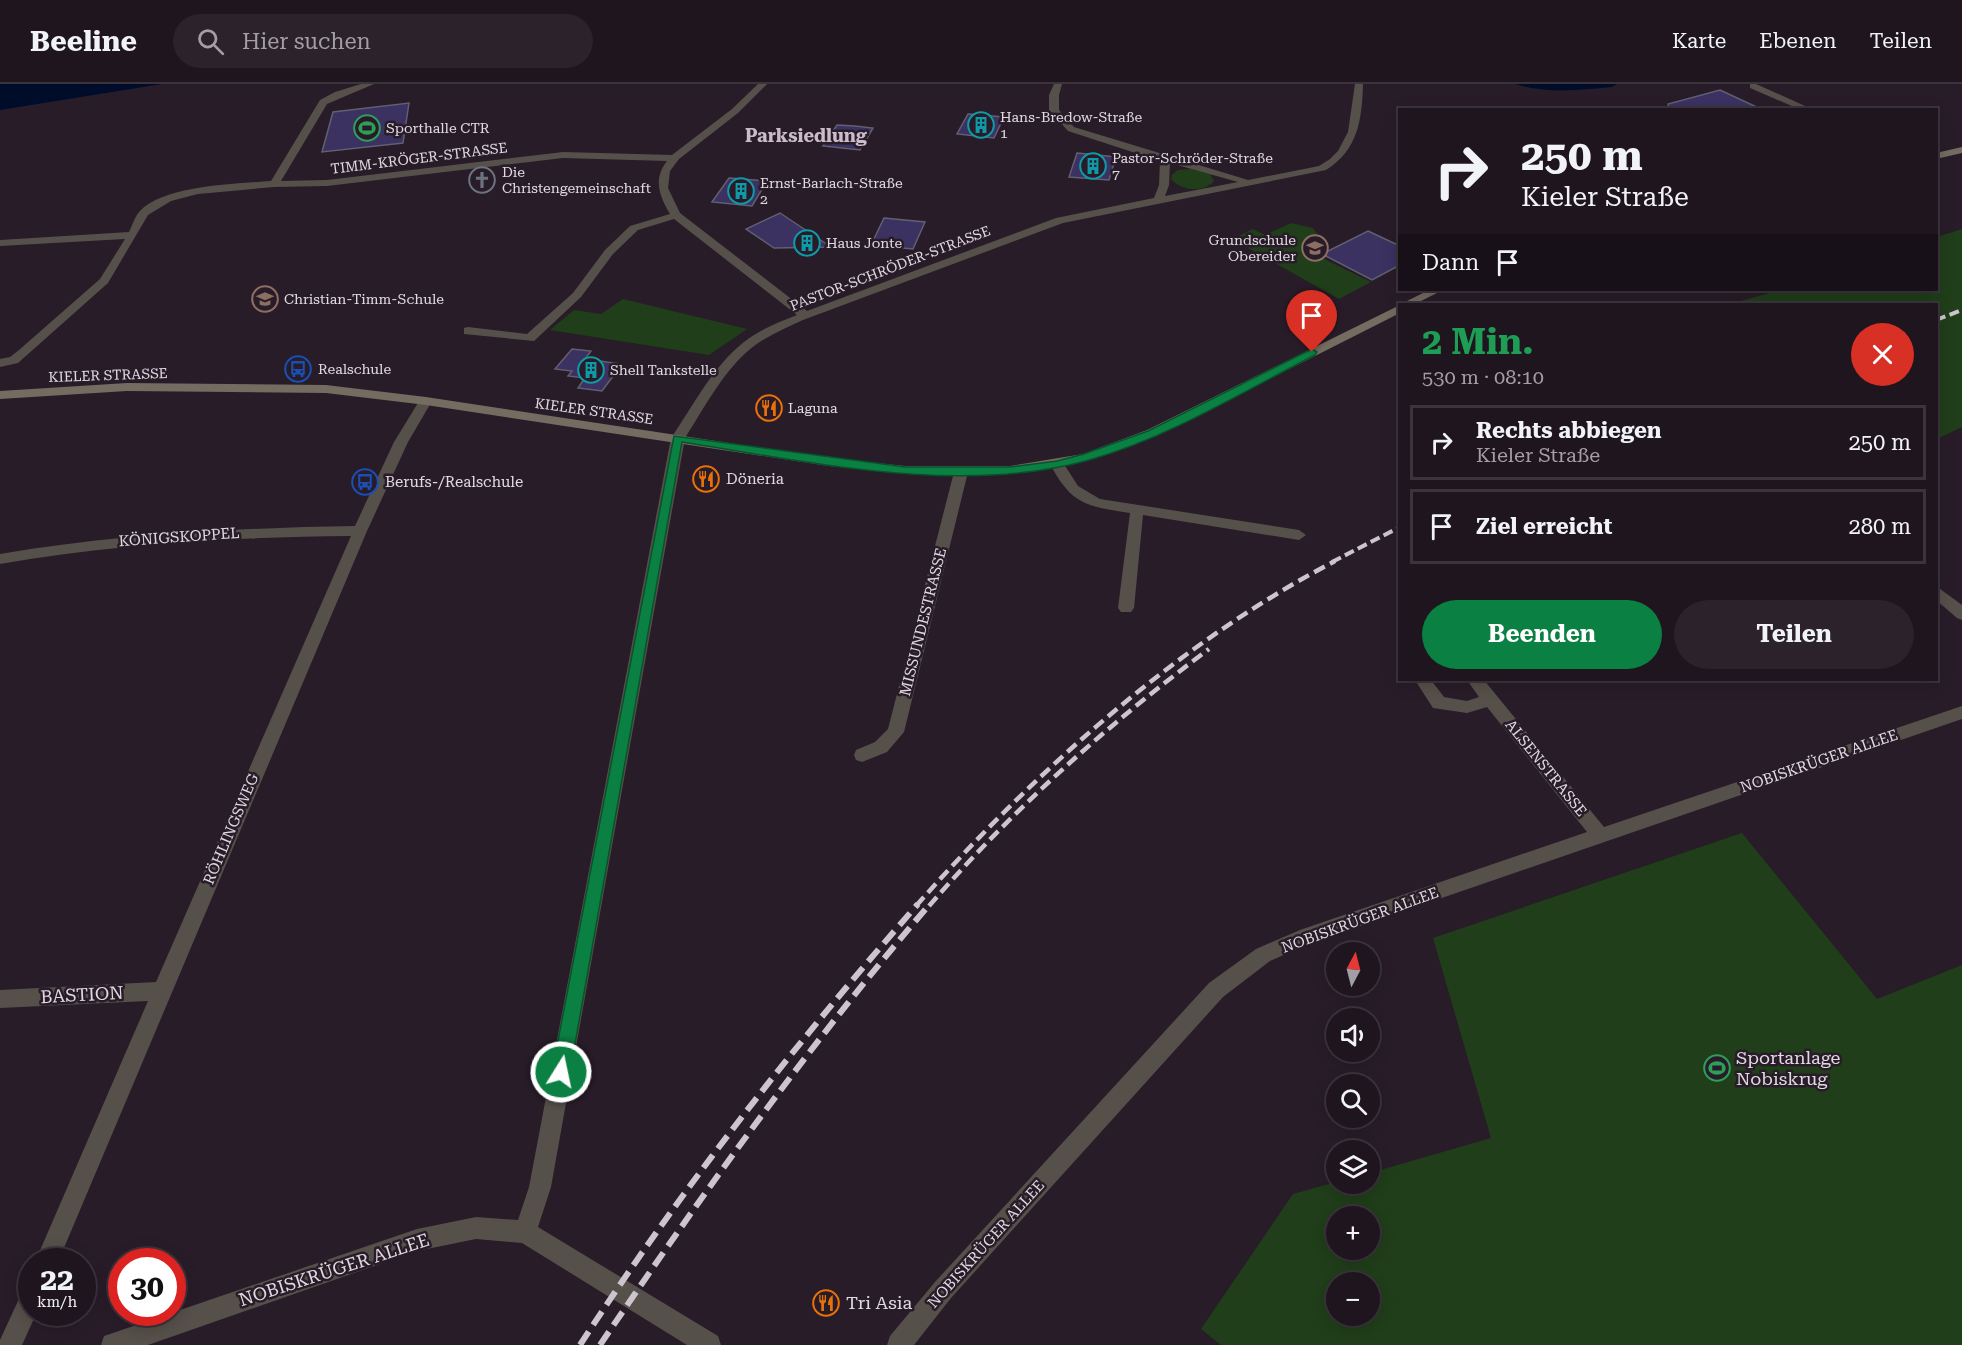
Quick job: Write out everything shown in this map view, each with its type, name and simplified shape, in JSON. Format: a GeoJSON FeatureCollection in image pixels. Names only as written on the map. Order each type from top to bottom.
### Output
{"type":"FeatureCollection","features":[{"type":"Feature","properties":{"kind":"main road"},"geometry":{"type":"LineString","coordinates":[[1938,156],[1962,150]]}},
{"type":"Feature","properties":{"kind":"main road"},"geometry":{"type":"LineString","coordinates":[[1409,303],[1435,291]]}},
{"type":"Feature","properties":{"kind":"main road","name":"KIELER STRASSE"},"geometry":{"type":"LineString","coordinates":[[0,396],[127,387],[326,390],[426,401],[840,463],[905,470],[961,472],[1010,470],[1057,464],[1087,457],[1152,433],[1398,309]]}},
{"type":"Feature","properties":{"kind":"street"},"geometry":{"type":"LineString","coordinates":[[274,184],[323,102],[338,94],[370,84]]}},
{"type":"Feature","properties":{"kind":"street"},"geometry":{"type":"LineString","coordinates":[[763,84],[735,111],[675,158],[664,173],[663,189],[676,214],[806,316]]}},
{"type":"Feature","properties":{"kind":"street","name":"PASTOR-SCHRÖDER-STRASSE"},"geometry":{"type":"LineString","coordinates":[[1058,84],[1054,94],[1054,110],[1071,129],[1094,138],[1245,181]]}},
{"type":"Feature","properties":{"kind":"street","name":"PASTOR-SCHRÖDER-STRASSE"},"geometry":{"type":"LineString","coordinates":[[678,438],[707,394],[742,350],[766,334],[806,316],[1060,220],[1245,181],[1322,168],[1336,160],[1351,137],[1360,106],[1359,84]]}},
{"type":"Feature","properties":{"kind":"street"},"geometry":{"type":"LineString","coordinates":[[1753,86],[1805,108]]}},
{"type":"Feature","properties":{"kind":"street","name":"TIMM-KRÖGER-STRASSE"},"geometry":{"type":"LineString","coordinates":[[133,235],[144,213],[167,198],[198,191],[274,184],[327,183],[563,155],[675,158]]}},
{"type":"Feature","properties":{"kind":"street"},"geometry":{"type":"LineString","coordinates":[[1159,199],[1164,185],[1165,159]]}},
{"type":"Feature","properties":{"kind":"street"},"geometry":{"type":"LineString","coordinates":[[468,331],[530,338],[577,295],[609,252],[634,228],[676,214]]}},
{"type":"Feature","properties":{"kind":"street"},"geometry":{"type":"LineString","coordinates":[[0,243],[133,235]]}},
{"type":"Feature","properties":{"kind":"street"},"geometry":{"type":"LineString","coordinates":[[0,363],[14,360],[23,354],[104,281],[133,235]]}},
{"type":"Feature","properties":{"kind":"street","name":"RÖHLINGSWEG"},"geometry":{"type":"LineString","coordinates":[[52,1248],[360,531],[401,442],[426,401]]}},
{"type":"Feature","properties":{"kind":"street"},"geometry":{"type":"LineString","coordinates":[[525,1232],[540,1187],[678,438]]}},
{"type":"Feature","properties":{"kind":"street"},"geometry":{"type":"LineString","coordinates":[[1057,464],[1068,487],[1081,498],[1299,534]]}},
{"type":"Feature","properties":{"kind":"street","name":"MISSUNDESTRASSE"},"geometry":{"type":"LineString","coordinates":[[862,755],[881,747],[896,732],[961,472]]}},
{"type":"Feature","properties":{"kind":"street"},"geometry":{"type":"LineString","coordinates":[[1126,608],[1137,509]]}},
{"type":"Feature","properties":{"kind":"street","name":"KÖNIGSKOPPEL"},"geometry":{"type":"LineString","coordinates":[[0,558],[128,539],[233,532],[360,531]]}},
{"type":"Feature","properties":{"kind":"street"},"geometry":{"type":"LineString","coordinates":[[1938,593],[1962,614]]}},
{"type":"Feature","properties":{"kind":"street"},"geometry":{"type":"LineString","coordinates":[[1424,681],[1439,703],[1467,707],[1491,699]]}},
{"type":"Feature","properties":{"kind":"street","name":"ALSENSTRASSE"},"geometry":{"type":"LineString","coordinates":[[1476,681],[1602,837]]}},
{"type":"Feature","properties":{"kind":"street","name":"NOBISKRÜGER ALLEE"},"geometry":{"type":"LineString","coordinates":[[899,1345],[943,1290],[1215,990],[1263,955],[1307,936],[1962,712]]}},
{"type":"Feature","properties":{"kind":"street","name":"BASTION"},"geometry":{"type":"LineString","coordinates":[[0,999],[163,991]]}},
{"type":"Feature","properties":{"kind":"street","name":"NOBISKRÜGER ALLEE"},"geometry":{"type":"LineString","coordinates":[[113,1345],[417,1240],[476,1228],[525,1232],[709,1345]]}},
{"type":"Feature","properties":{"kind":"street"},"geometry":{"type":"LineString","coordinates":[[10,1345],[19,1326]]}},
{"type":"Feature","properties":{"kind":"green space"},"geometry":{"type":"Polygon","coordinates":[[[1191,169],[1210,174],[1214,181],[1210,185],[1193,189],[1181,186],[1171,179],[1178,170],[1191,169]]]}},
{"type":"Feature","properties":{"kind":"green space"},"geometry":{"type":"Polygon","coordinates":[[[1291,223],[1313,228],[1317,234],[1304,243],[1306,250],[1371,282],[1339,299],[1232,239],[1253,229],[1265,235],[1291,223]]]}},
{"type":"Feature","properties":{"kind":"green space"},"geometry":{"type":"Polygon","coordinates":[[[1962,229],[1962,427],[1938,439],[1938,303],[1734,303],[1776,291],[1938,291],[1938,237],[1962,229]]]}},
{"type":"Feature","properties":{"kind":"green space"},"geometry":{"type":"Polygon","coordinates":[[[623,299],[747,329],[709,355],[550,330],[574,310],[601,314],[623,299]]]}},
{"type":"Feature","properties":{"kind":"green space","name":"Sportanlage Nobiskrug"},"geometry":{"type":"Polygon","coordinates":[[[1742,833],[1877,999],[1962,965],[1962,1345],[1221,1345],[1201,1329],[1293,1194],[1326,1185],[1326,1194],[1380,1194],[1380,1170],[1491,1138],[1433,938],[1742,833]]]}},
{"type":"Feature","properties":{"kind":"water"},"geometry":{"type":"Polygon","coordinates":[[[0,84],[162,84],[0,110],[0,84]]]}},
{"type":"Feature","properties":{"kind":"water"},"geometry":{"type":"Polygon","coordinates":[[[1515,84],[1617,84],[1612,87],[1563,90],[1539,89],[1515,84]]]}},
{"type":"Feature","properties":{"kind":"building"},"geometry":{"type":"Polygon","coordinates":[[[1720,90],[1759,108],[1669,108],[1668,104],[1720,90]]]}},
{"type":"Feature","properties":{"kind":"building","name":"Sporthalle CTR"},"geometry":{"type":"Polygon","coordinates":[[[409,103],[403,143],[322,152],[333,112],[409,103]]]}},
{"type":"Feature","properties":{"kind":"building","name":"Hans-Bredow-Straße 1"},"geometry":{"type":"Polygon","coordinates":[[[968,114],[1004,117],[994,138],[957,134],[968,114]]]}},
{"type":"Feature","properties":{"kind":"building"},"geometry":{"type":"Polygon","coordinates":[[[837,125],[873,128],[860,150],[823,146],[837,125]]]}},
{"type":"Feature","properties":{"kind":"building","name":"Pastor-Schröder-Straße 7"},"geometry":{"type":"Polygon","coordinates":[[[1077,153],[1116,157],[1109,180],[1069,177],[1077,153]]]}},
{"type":"Feature","properties":{"kind":"building","name":"Ernst-Barlach-Straße 2"},"geometry":{"type":"Polygon","coordinates":[[[729,178],[767,181],[752,206],[712,202],[729,178]]]}},
{"type":"Feature","properties":{"kind":"building"},"geometry":{"type":"Polygon","coordinates":[[[780,213],[831,247],[774,248],[746,229],[780,213]]]}},
{"type":"Feature","properties":{"kind":"building"},"geometry":{"type":"Polygon","coordinates":[[[884,218],[925,222],[913,249],[871,245],[884,218]]]}},
{"type":"Feature","properties":{"kind":"building"},"geometry":{"type":"Polygon","coordinates":[[[1368,231],[1398,245],[1398,266],[1372,280],[1322,254],[1368,231]]]}},
{"type":"Feature","properties":{"kind":"building","name":"Shell Tankstelle"},"geometry":{"type":"Polygon","coordinates":[[[572,349],[591,351],[585,359],[622,364],[602,391],[578,388],[585,378],[568,376],[572,371],[555,369],[572,349]]]}},
{"type":"Feature","properties":{"kind":"railway"},"geometry":{"type":"LineString","coordinates":[[1938,319],[1962,310]]}},
{"type":"Feature","properties":{"kind":"railway"},"geometry":{"type":"LineString","coordinates":[[1332,562],[1398,528]]}},
{"type":"Feature","properties":{"kind":"railway"},"geometry":{"type":"LineString","coordinates":[[916,906],[1009,808],[1110,714],[1220,631],[1277,594],[1335,561]]}},
{"type":"Feature","properties":{"kind":"railway"},"geometry":{"type":"LineString","coordinates":[[929,906],[993,836],[1062,770],[1097,738],[1209,649]]}},
{"type":"Feature","properties":{"kind":"railway"},"geometry":{"type":"LineString","coordinates":[[580,1345],[658,1230],[741,1118],[918,904]]}},
{"type":"Feature","properties":{"kind":"railway"},"geometry":{"type":"LineString","coordinates":[[600,1345],[678,1232],[800,1065],[842,1010],[930,904]]}},
{"type":"Feature","properties":{"kind":"place","name":"Hans-Bredow-Straße 1"},"geometry":{"type":"Point","coordinates":[981,125]}},
{"type":"Feature","properties":{"kind":"place","name":"Sporthalle CTR"},"geometry":{"type":"Point","coordinates":[367,128]}},
{"type":"Feature","properties":{"kind":"place","name":"Pastor-Schröder-Straße 7"},"geometry":{"type":"Point","coordinates":[1093,166]}},
{"type":"Feature","properties":{"kind":"place","name":"Die Christengemeinschaft"},"geometry":{"type":"Point","coordinates":[482,180]}},
{"type":"Feature","properties":{"kind":"place","name":"Ernst-Barlach-Straße 2"},"geometry":{"type":"Point","coordinates":[741,191]}},
{"type":"Feature","properties":{"kind":"place","name":"Haus Jonte"},"geometry":{"type":"Point","coordinates":[807,243]}},
{"type":"Feature","properties":{"kind":"place","name":"Grundschule Obereider"},"geometry":{"type":"Point","coordinates":[1315,248]}},
{"type":"Feature","properties":{"kind":"place","name":"Christian-Timm-Schule"},"geometry":{"type":"Point","coordinates":[265,299]}},
{"type":"Feature","properties":{"kind":"place","name":"Realschule"},"geometry":{"type":"Point","coordinates":[298,369]}},
{"type":"Feature","properties":{"kind":"place","name":"Shell Tankstelle"},"geometry":{"type":"Point","coordinates":[591,370]}},
{"type":"Feature","properties":{"kind":"place","name":"Laguna"},"geometry":{"type":"Point","coordinates":[769,408]}},
{"type":"Feature","properties":{"kind":"place","name":"Döneria"},"geometry":{"type":"Point","coordinates":[706,479]}},
{"type":"Feature","properties":{"kind":"place","name":"Berufs-/Realschule"},"geometry":{"type":"Point","coordinates":[365,482]}},
{"type":"Feature","properties":{"kind":"place","name":"Sportanlage Nobiskrug"},"geometry":{"type":"Point","coordinates":[1717,1068]}},
{"type":"Feature","properties":{"kind":"place","name":"Tri Asia"},"geometry":{"type":"Point","coordinates":[826,1303]}},
{"type":"Feature","properties":{"kind":"district","name":"Parksiedlung"},"geometry":{"type":"Point","coordinates":[806,136]}},
{"type":"Feature","properties":{"kind":"route"},"geometry":{"type":"LineString","coordinates":[[561,1072],[678,438],[829,462],[905,470],[961,472],[1010,470],[1057,464],[1087,457],[1152,433],[1312,352]]}}]}
